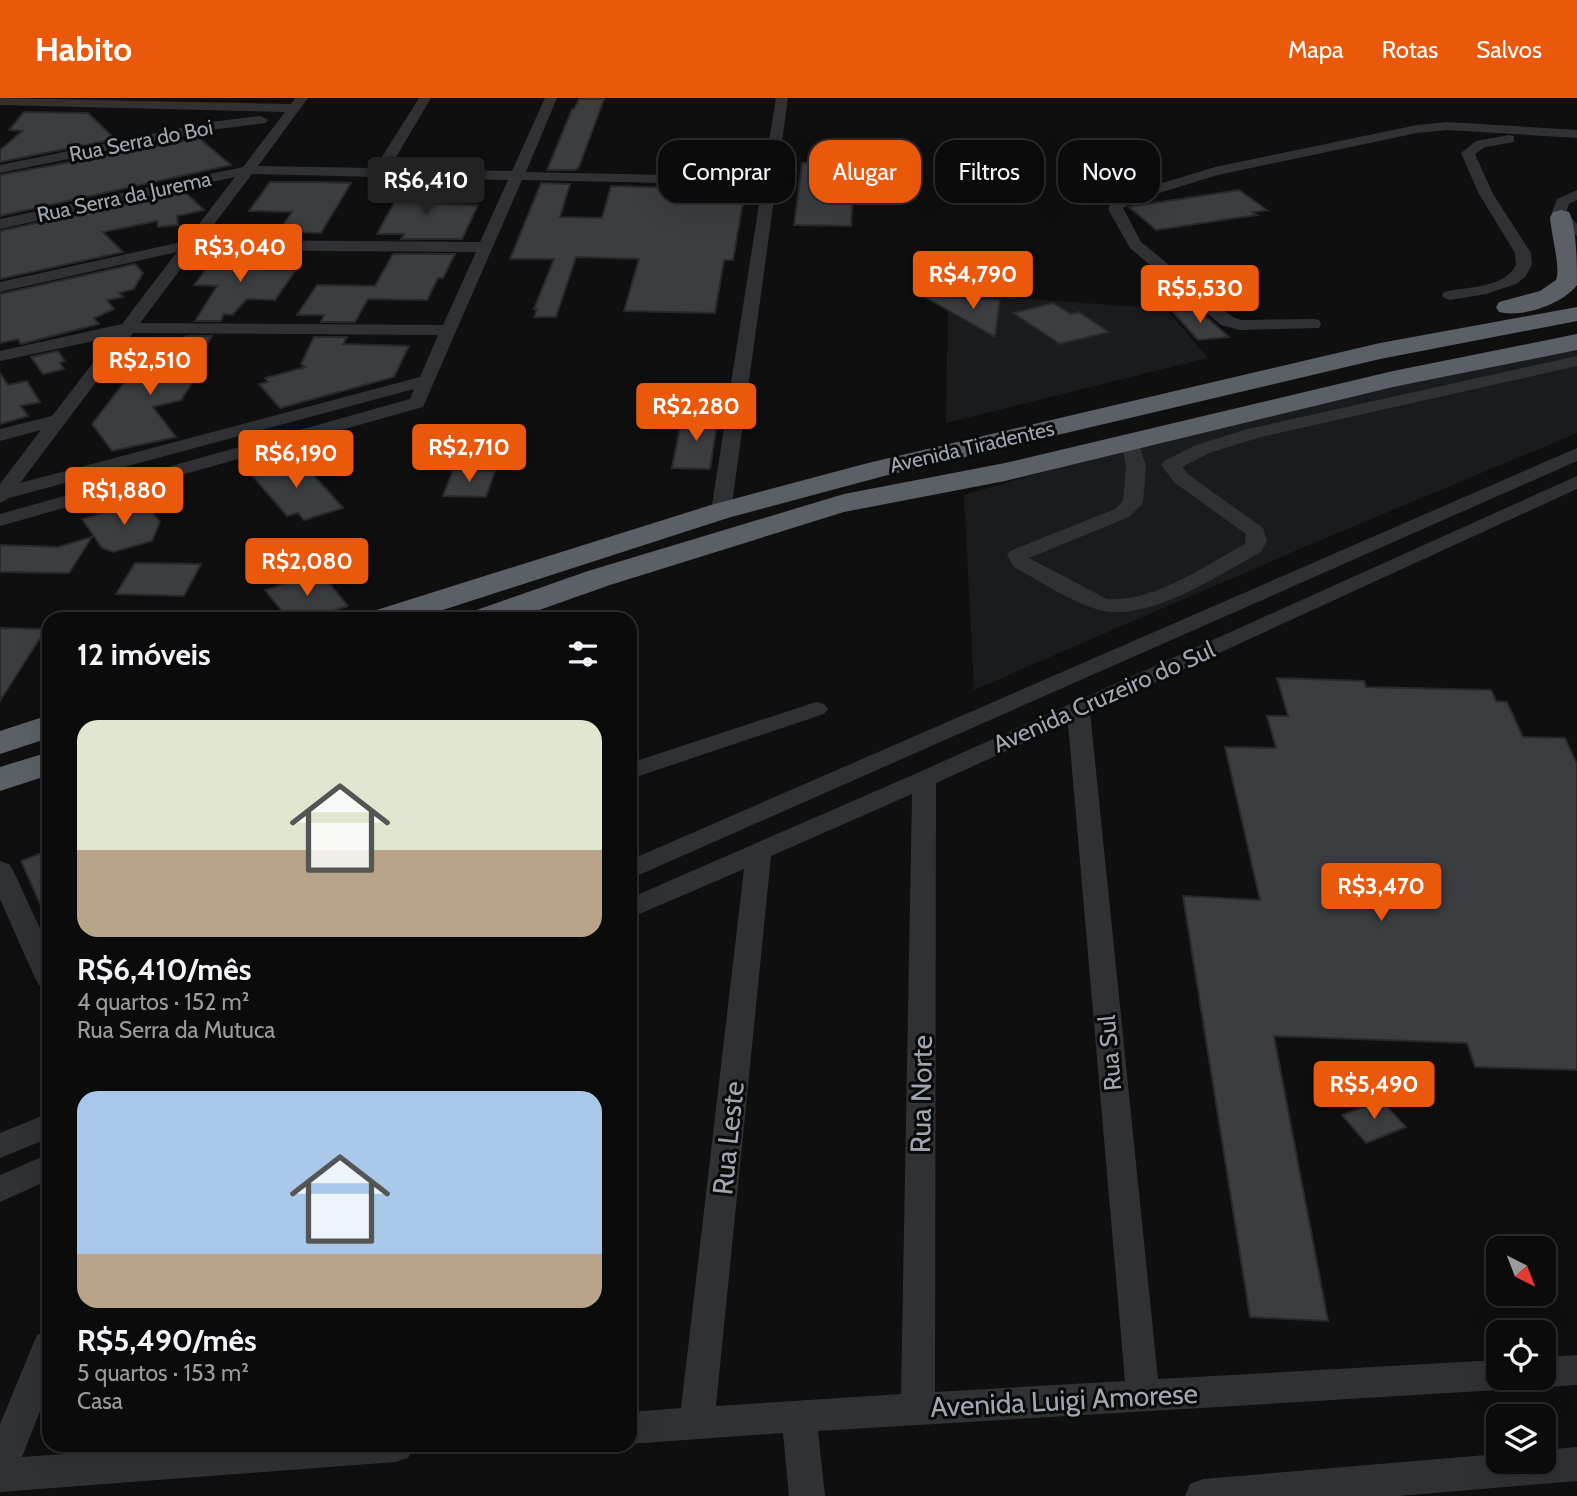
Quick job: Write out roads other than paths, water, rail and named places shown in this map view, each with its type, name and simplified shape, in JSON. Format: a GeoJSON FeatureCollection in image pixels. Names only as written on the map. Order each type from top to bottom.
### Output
{"type":"FeatureCollection","features":[{"type":"Feature","properties":{"kind":"highway"},"geometry":{"type":"LineString","coordinates":[[800,489],[879,459],[1025,416],[1324,346],[1533,302],[1558,289],[1570,276],[1571,267],[1564,246],[1569,224]]}},
{"type":"Feature","properties":{"kind":"highway","name":"Avenida Tiradentes"},"geometry":{"type":"LineString","coordinates":[[403,612],[721,511],[957,449],[1380,351],[1577,314]]}},
{"type":"Feature","properties":{"kind":"highway","name":"Avenida Tiradentes"},"geometry":{"type":"LineString","coordinates":[[502,612],[599,578],[832,506],[1040,448],[1409,358],[1577,326]]}},
{"type":"Feature","properties":{"kind":"highway"},"geometry":{"type":"LineString","coordinates":[[832,506],[1005,472],[1133,454],[1393,379],[1577,342]]}},
{"type":"Feature","properties":{"kind":"highway"},"geometry":{"type":"LineString","coordinates":[[539,612],[599,578]]}},
{"type":"Feature","properties":{"kind":"highway"},"geometry":{"type":"LineString","coordinates":[[0,743],[42,728]]}},
{"type":"Feature","properties":{"kind":"highway"},"geometry":{"type":"LineString","coordinates":[[0,779],[42,765]]}},
{"type":"Feature","properties":{"kind":"street"},"geometry":{"type":"LineString","coordinates":[[379,173],[425,98]]}},
{"type":"Feature","properties":{"kind":"street"},"geometry":{"type":"LineString","coordinates":[[0,520],[417,402],[551,98]]}},
{"type":"Feature","properties":{"kind":"street"},"geometry":{"type":"LineString","coordinates":[[776,140],[782,98]]}},
{"type":"Feature","properties":{"kind":"street"},"geometry":{"type":"LineString","coordinates":[[0,102],[229,106],[298,103]]}},
{"type":"Feature","properties":{"kind":"street"},"geometry":{"type":"LineString","coordinates":[[1,495],[298,103]]}},
{"type":"Feature","properties":{"kind":"street"},"geometry":{"type":"LineString","coordinates":[[228,124],[240,114],[229,106]]}},
{"type":"Feature","properties":{"kind":"street","name":"Rua Serra do Boi"},"geometry":{"type":"LineString","coordinates":[[0,169],[228,124],[260,120],[284,122]]}},
{"type":"Feature","properties":{"kind":"street"},"geometry":{"type":"LineString","coordinates":[[1313,324],[1240,325],[1227,321],[1136,245],[1116,206],[1128,198],[1215,171],[1417,129],[1472,127],[1569,134]]}},
{"type":"Feature","properties":{"kind":"street"},"geometry":{"type":"LineString","coordinates":[[1450,295],[1511,281],[1520,276],[1526,262],[1486,194],[1468,153],[1489,141],[1569,134]]}},
{"type":"Feature","properties":{"kind":"street","name":"Rua Serra da Jurema"},"geometry":{"type":"LineString","coordinates":[[0,224],[247,170],[658,179]]}},
{"type":"Feature","properties":{"kind":"street"},"geometry":{"type":"LineString","coordinates":[[1569,224],[1559,207],[1562,202],[1577,194]]}},
{"type":"Feature","properties":{"kind":"street"},"geometry":{"type":"LineString","coordinates":[[721,511],[767,203]]}},
{"type":"Feature","properties":{"kind":"street"},"geometry":{"type":"LineString","coordinates":[[0,287],[189,245],[486,247]]}},
{"type":"Feature","properties":{"kind":"street"},"geometry":{"type":"LineString","coordinates":[[0,356],[129,328],[450,330]]}},
{"type":"Feature","properties":{"kind":"street"},"geometry":{"type":"LineString","coordinates":[[1171,465],[1186,456],[1265,430],[1384,401],[1577,361]]}},
{"type":"Feature","properties":{"kind":"street"},"geometry":{"type":"LineString","coordinates":[[1,495],[427,380]]}},
{"type":"Feature","properties":{"kind":"street"},"geometry":{"type":"LineString","coordinates":[[0,435],[58,419]]}},
{"type":"Feature","properties":{"kind":"street"},"geometry":{"type":"LineString","coordinates":[[1133,454],[1171,465],[1182,479],[1256,531],[1257,541],[1254,548],[1144,602],[1124,606],[1104,605],[1021,563],[1017,555],[1021,552],[1122,513],[1133,503],[1133,454]]}},
{"type":"Feature","properties":{"kind":"street","name":"Avenida Cruzeiro do Sul"},"geometry":{"type":"LineString","coordinates":[[637,867],[1577,454]]}},
{"type":"Feature","properties":{"kind":"street","name":"Avenida Cruzeiro do Sul"},"geometry":{"type":"LineString","coordinates":[[637,906],[924,779],[1577,482]]}},
{"type":"Feature","properties":{"kind":"street"},"geometry":{"type":"LineString","coordinates":[[637,769],[816,709]]}},
{"type":"Feature","properties":{"kind":"street","name":"Rua Sul"},"geometry":{"type":"LineString","coordinates":[[1078,709],[1143,1396]]}},
{"type":"Feature","properties":{"kind":"street","name":"Rua Norte"},"geometry":{"type":"LineString","coordinates":[[918,1409],[924,779]]}},
{"type":"Feature","properties":{"kind":"street","name":"Rua Leste"},"geometry":{"type":"LineString","coordinates":[[697,1424],[759,852]]}},
{"type":"Feature","properties":{"kind":"street"},"geometry":{"type":"LineString","coordinates":[[0,870],[42,963]]}},
{"type":"Feature","properties":{"kind":"street"},"geometry":{"type":"LineString","coordinates":[[0,1146],[42,1128]]}},
{"type":"Feature","properties":{"kind":"street"},"geometry":{"type":"LineString","coordinates":[[0,1189],[42,1169]]}},
{"type":"Feature","properties":{"kind":"street"},"geometry":{"type":"LineString","coordinates":[[0,1468],[42,1363]]}},
{"type":"Feature","properties":{"kind":"street"},"geometry":{"type":"LineString","coordinates":[[1556,1371],[1577,1370]]}},
{"type":"Feature","properties":{"kind":"street","name":"Avenida Luigi Amorese"},"geometry":{"type":"LineString","coordinates":[[637,1428],[799,1416],[1486,1376]]}},
{"type":"Feature","properties":{"kind":"street"},"geometry":{"type":"LineString","coordinates":[[799,1416],[807,1496]]}},
{"type":"Feature","properties":{"kind":"street"},"geometry":{"type":"LineString","coordinates":[[0,1475],[234,1452]]}},
{"type":"Feature","properties":{"kind":"street"},"geometry":{"type":"LineString","coordinates":[[1203,1496],[1577,1464]]}}]}
